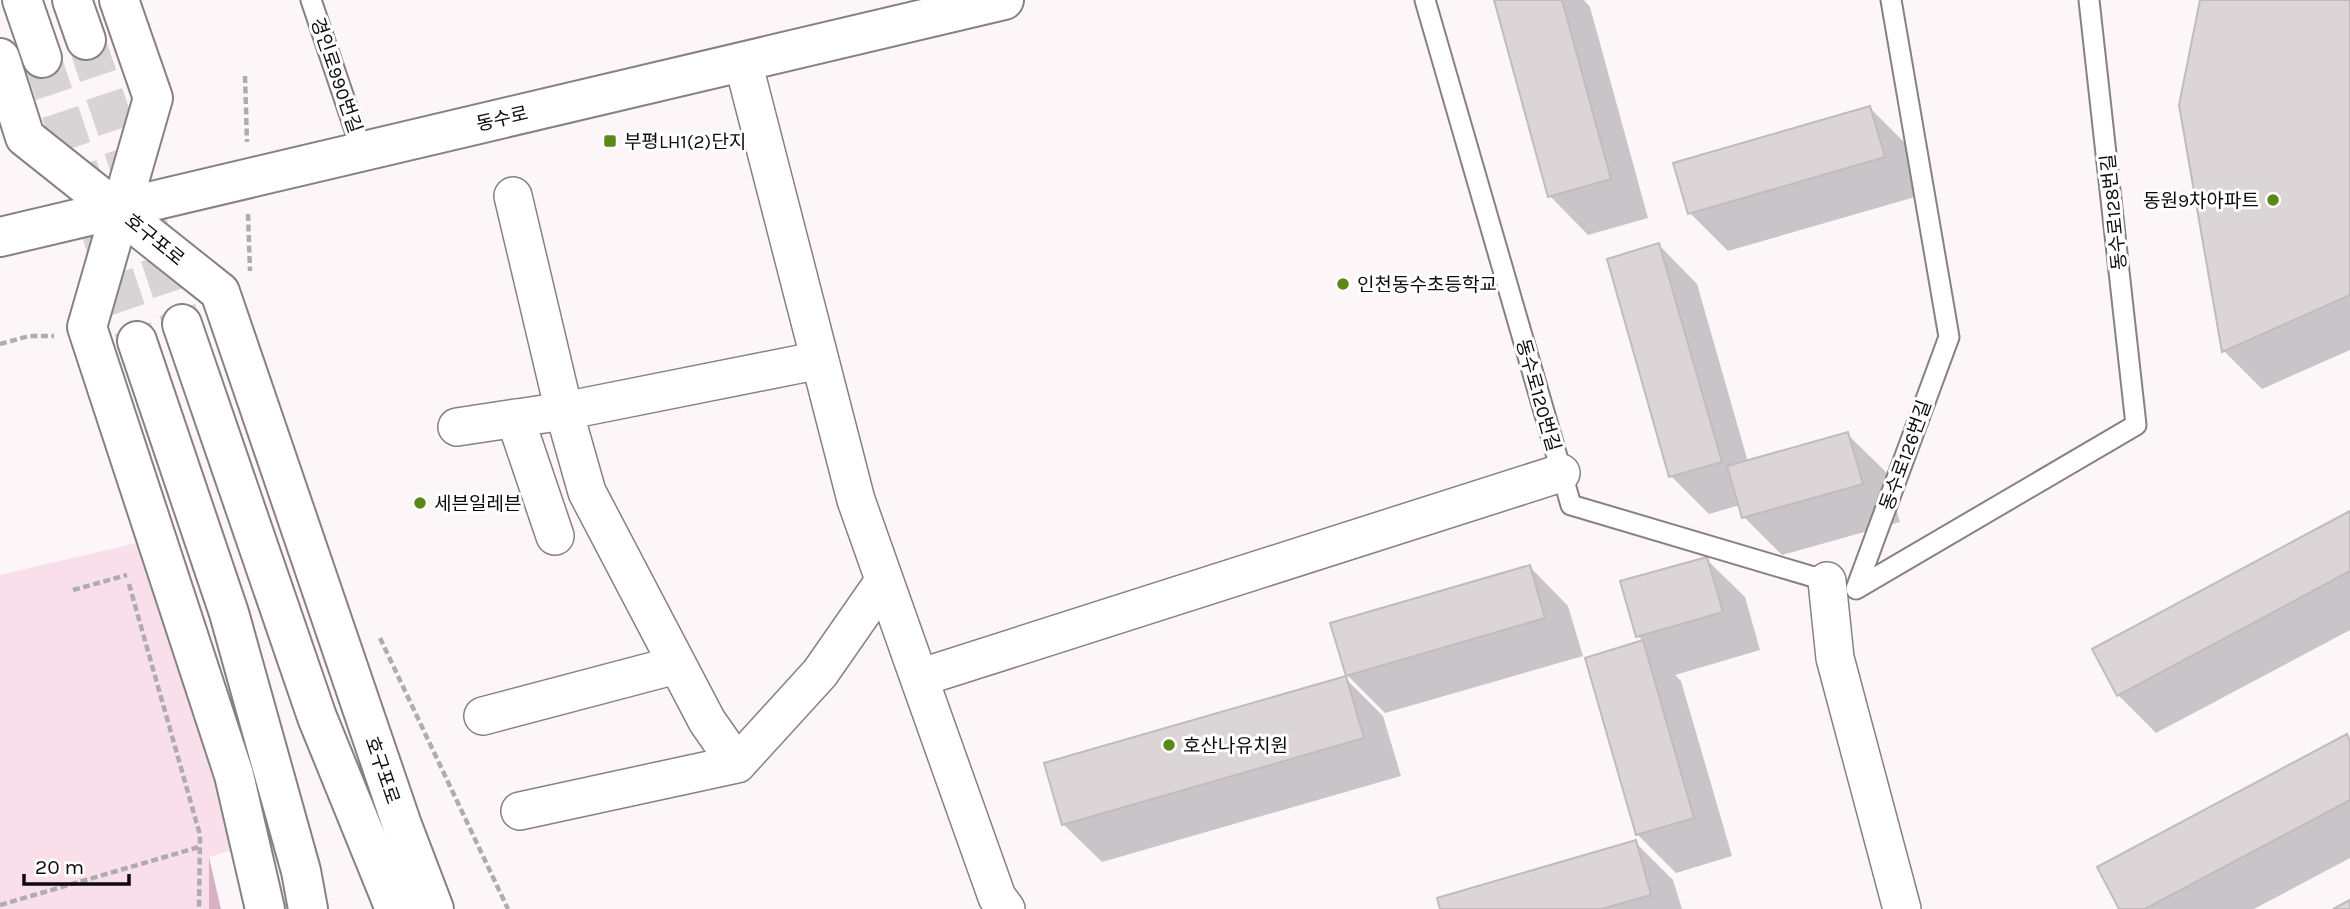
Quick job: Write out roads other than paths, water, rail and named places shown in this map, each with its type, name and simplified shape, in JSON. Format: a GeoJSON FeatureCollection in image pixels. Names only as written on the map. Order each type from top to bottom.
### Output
{"type":"FeatureCollection","features":[{"type":"Feature","properties":{"kind":"main road"},"geometry":{"type":"LineString","coordinates":[[22,0],[42,58]]}},
{"type":"Feature","properties":{"kind":"main road"},"geometry":{"type":"LineString","coordinates":[[72,0],[86,40]]}},
{"type":"Feature","properties":{"kind":"main road"},"geometry":{"type":"LineString","coordinates":[[0,58],[25,137],[119,209],[153,98],[119,0]]}},
{"type":"Feature","properties":{"kind":"main road","name":"동수로"},"geometry":{"type":"LineString","coordinates":[[0,237],[743,62],[897,12],[1004,0]]}},
{"type":"Feature","properties":{"kind":"main road","name":"호구포로"},"geometry":{"type":"LineString","coordinates":[[265,909],[234,775],[88,327],[119,209],[220,292],[402,825],[434,909]]}},
{"type":"Feature","properties":{"kind":"main road","name":"호구포로"},"geometry":{"type":"LineString","coordinates":[[182,324],[317,718],[395,909]]}},
{"type":"Feature","properties":{"kind":"main road"},"geometry":{"type":"LineString","coordinates":[[138,341],[229,613],[301,871],[308,909]]}},
{"type":"Feature","properties":{"kind":"street"},"geometry":{"type":"LineString","coordinates":[[743,62],[856,500],[997,897],[1006,909]]}},
{"type":"Feature","properties":{"kind":"street"},"geometry":{"type":"LineString","coordinates":[[513,196],[564,411],[587,492],[707,722],[737,764]]}},
{"type":"Feature","properties":{"kind":"street"},"geometry":{"type":"LineString","coordinates":[[457,427],[564,411],[820,360]]}},
{"type":"Feature","properties":{"kind":"street"},"geometry":{"type":"LineString","coordinates":[[515,418],[555,536]]}},
{"type":"Feature","properties":{"kind":"street"},"geometry":{"type":"LineString","coordinates":[[919,678],[1561,473]]}},
{"type":"Feature","properties":{"kind":"street"},"geometry":{"type":"LineString","coordinates":[[520,811],[737,764],[820,673],[884,581]]}},
{"type":"Feature","properties":{"kind":"street"},"geometry":{"type":"LineString","coordinates":[[1841,585],[1835,658],[1902,909]]}},
{"type":"Feature","properties":{"kind":"street"},"geometry":{"type":"LineString","coordinates":[[483,716],[676,665]]}},
{"type":"Feature","properties":{"kind":"lane","name":"경인로990번길"},"geometry":{"type":"LineString","coordinates":[[311,0],[362,151]]}},
{"type":"Feature","properties":{"kind":"lane","name":"동수로120번길"},"geometry":{"type":"LineString","coordinates":[[1425,0],[1571,505],[1841,585]]}},
{"type":"Feature","properties":{"kind":"lane","name":"동수로126번길"},"geometry":{"type":"LineString","coordinates":[[1841,585],[1948,337],[1891,0]]}},
{"type":"Feature","properties":{"kind":"lane","name":"동수로128번길"},"geometry":{"type":"LineString","coordinates":[[1841,585],[2136,425],[2089,0]]}},
{"type":"Feature","properties":{"kind":"tunnel"},"geometry":{"type":"LineString","coordinates":[[86,40],[182,324]]}},
{"type":"Feature","properties":{"kind":"tunnel"},"geometry":{"type":"LineString","coordinates":[[42,58],[137,341]]}},
{"type":"Feature","properties":{"kind":"place","name":"부평LH1(2)단지"},"geometry":{"type":"Point","coordinates":[610,141]}},
{"type":"Feature","properties":{"kind":"place","name":"동원9차아파트"},"geometry":{"type":"Point","coordinates":[2273,200]}},
{"type":"Feature","properties":{"kind":"place","name":"인천동수초등학교"},"geometry":{"type":"Point","coordinates":[1343,284]}},
{"type":"Feature","properties":{"kind":"place","name":"세븐일레븐"},"geometry":{"type":"Point","coordinates":[420,503]}},
{"type":"Feature","properties":{"kind":"place","name":"호산나유치원"},"geometry":{"type":"Point","coordinates":[1169,745]}}]}
